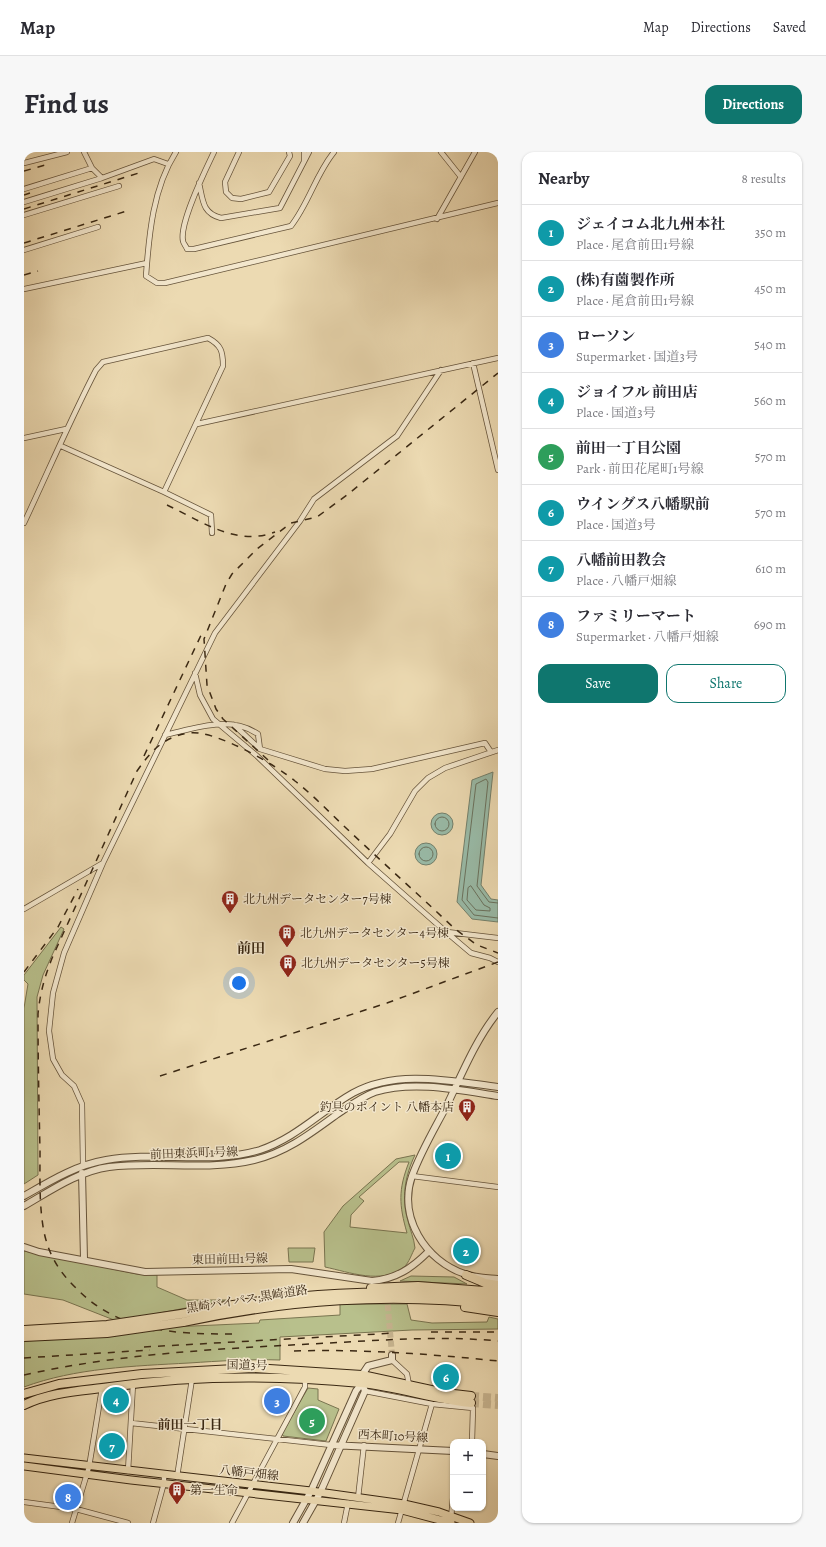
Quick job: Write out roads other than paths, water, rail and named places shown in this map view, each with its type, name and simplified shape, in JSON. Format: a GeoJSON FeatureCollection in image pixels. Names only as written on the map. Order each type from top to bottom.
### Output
{"type":"FeatureCollection","features":[{"type":"Feature","properties":{"kind":"highway"},"geometry":{"type":"LineString","coordinates":[[466,1275],[485,1283],[498,1285]]}},
{"type":"Feature","properties":{"kind":"highway"},"geometry":{"type":"LineString","coordinates":[[310,1294],[395,1286],[441,1287],[498,1292]]}},
{"type":"Feature","properties":{"kind":"highway","name":"黒崎バイパス;黒崎道路"},"geometry":{"type":"LineString","coordinates":[[24,1337],[107,1334],[182,1318],[246,1302],[310,1294],[342,1292],[418,1293],[498,1299]]}},
{"type":"Feature","properties":{"kind":"highway"},"geometry":{"type":"LineString","coordinates":[[381,1299],[498,1312]]}},
{"type":"Feature","properties":{"kind":"highway","name":"黒崎バイパス;黒崎道路"},"geometry":{"type":"LineString","coordinates":[[24,1330],[108,1325],[182,1318],[279,1304],[311,1301],[381,1299],[456,1301],[498,1305]]}},
{"type":"Feature","properties":{"kind":"highway","name":"国道3号"},"geometry":{"type":"LineString","coordinates":[[24,1394],[59,1384],[180,1370],[253,1368],[363,1383],[445,1400],[471,1399],[409,1385],[363,1383],[224,1376],[133,1384],[61,1393],[24,1405]]}},
{"type":"Feature","properties":{"kind":"main road","name":"八幡戸畑線"},"geometry":{"type":"LineString","coordinates":[[24,1458],[89,1467],[320,1492],[403,1507]]}},
{"type":"Feature","properties":{"kind":"main road","name":"八幡戸畑線"},"geometry":{"type":"LineString","coordinates":[[24,1466],[87,1475],[316,1500],[425,1508],[451,1521],[470,1523]]}},
{"type":"Feature","properties":{"kind":"street"},"geometry":{"type":"LineString","coordinates":[[24,163],[67,152]]}},
{"type":"Feature","properties":{"kind":"street"},"geometry":{"type":"LineString","coordinates":[[84,152],[92,168],[102,178]]}},
{"type":"Feature","properties":{"kind":"street"},"geometry":{"type":"LineString","coordinates":[[176,152],[168,164],[150,222],[146,276],[157,283],[165,283],[498,203]]}},
{"type":"Feature","properties":{"kind":"street"},"geometry":{"type":"LineString","coordinates":[[214,152],[199,183],[182,230],[182,242],[187,249],[194,250],[291,226],[299,216],[324,164],[334,152]]}},
{"type":"Feature","properties":{"kind":"street"},"geometry":{"type":"LineString","coordinates":[[239,152],[225,182],[226,192],[232,198],[241,199],[269,192],[290,156],[289,152]]}},
{"type":"Feature","properties":{"kind":"street"},"geometry":{"type":"LineString","coordinates":[[304,152],[304,163]]}},
{"type":"Feature","properties":{"kind":"street"},"geometry":{"type":"LineString","coordinates":[[199,183],[206,210],[212,216],[221,218],[280,208],[310,152]]}},
{"type":"Feature","properties":{"kind":"street"},"geometry":{"type":"LineString","coordinates":[[441,152],[461,177]]}},
{"type":"Feature","properties":{"kind":"street"},"geometry":{"type":"LineString","coordinates":[[437,218],[475,152]]}},
{"type":"Feature","properties":{"kind":"street"},"geometry":{"type":"LineString","coordinates":[[24,202],[102,178],[154,159],[168,164]]}},
{"type":"Feature","properties":{"kind":"street"},"geometry":{"type":"LineString","coordinates":[[24,188],[92,168]]}},
{"type":"Feature","properties":{"kind":"street"},"geometry":{"type":"LineString","coordinates":[[24,215],[119,186]]}},
{"type":"Feature","properties":{"kind":"street"},"geometry":{"type":"LineString","coordinates":[[24,250],[98,228]]}},
{"type":"Feature","properties":{"kind":"street"},"geometry":{"type":"LineString","coordinates":[[24,289],[147,262]]}},
{"type":"Feature","properties":{"kind":"street"},"geometry":{"type":"LineString","coordinates":[[24,523],[61,446],[66,430],[96,370],[103,362],[208,338],[218,344],[223,352],[223,366],[164,492]]}},
{"type":"Feature","properties":{"kind":"street"},"geometry":{"type":"LineString","coordinates":[[197,424],[498,358]]}},
{"type":"Feature","properties":{"kind":"street"},"geometry":{"type":"LineString","coordinates":[[473,363],[498,470]]}},
{"type":"Feature","properties":{"kind":"street"},"geometry":{"type":"LineString","coordinates":[[84,1259],[82,1104],[74,1086],[62,1075],[53,1059],[49,1031],[54,993],[64,953],[103,862],[216,633],[314,500],[397,436],[441,370]]}},
{"type":"Feature","properties":{"kind":"street"},"geometry":{"type":"LineString","coordinates":[[24,438],[66,430]]}},
{"type":"Feature","properties":{"kind":"street"},"geometry":{"type":"LineString","coordinates":[[61,446],[164,492],[211,515],[212,533]]}},
{"type":"Feature","properties":{"kind":"street"},"geometry":{"type":"LineString","coordinates":[[195,673],[200,695],[213,719],[218,724],[261,760],[368,863],[445,932],[471,953],[490,958],[498,962]]}},
{"type":"Feature","properties":{"kind":"street"},"geometry":{"type":"LineString","coordinates":[[165,735],[218,724],[246,726],[258,734],[260,749]]}},
{"type":"Feature","properties":{"kind":"street"},"geometry":{"type":"LineString","coordinates":[[234,725],[260,749],[325,769],[345,771],[372,769],[485,743],[491,752]]}},
{"type":"Feature","properties":{"kind":"street"},"geometry":{"type":"LineString","coordinates":[[368,863],[390,834],[415,791],[428,778],[445,768],[498,750]]}},
{"type":"Feature","properties":{"kind":"street"},"geometry":{"type":"LineString","coordinates":[[24,909],[103,862]]}},
{"type":"Feature","properties":{"kind":"street"},"geometry":{"type":"LineString","coordinates":[[445,932],[498,938]]}},
{"type":"Feature","properties":{"kind":"street"},"geometry":{"type":"LineString","coordinates":[[498,1012],[479,1041],[412,1176],[409,1196],[412,1222],[422,1244],[428,1252],[451,1268],[466,1275],[498,1279]]}},
{"type":"Feature","properties":{"kind":"street","name":"前田東浜町1号線"},"geometry":{"type":"LineString","coordinates":[[24,1196],[83,1165],[107,1160],[230,1156],[260,1150],[287,1139],[352,1094],[372,1084],[402,1079],[459,1082],[498,1088]]}},
{"type":"Feature","properties":{"kind":"street","name":"前田東浜町1号線"},"geometry":{"type":"LineString","coordinates":[[24,1206],[82,1175],[108,1167],[224,1165],[255,1160],[286,1149],[305,1138],[358,1100],[374,1092],[400,1087],[454,1090],[498,1096]]}},
{"type":"Feature","properties":{"kind":"street"},"geometry":{"type":"LineString","coordinates":[[412,1176],[498,1187]]}},
{"type":"Feature","properties":{"kind":"street","name":"東田前田1号線"},"geometry":{"type":"LineString","coordinates":[[24,1248],[145,1272],[291,1269],[322,1272],[362,1280],[385,1282],[405,1272],[428,1252]]}},
{"type":"Feature","properties":{"kind":"street"},"geometry":{"type":"LineString","coordinates":[[303,1523],[320,1492],[342,1445],[368,1366],[392,1357],[407,1374],[409,1385]]}},
{"type":"Feature","properties":{"kind":"street"},"geometry":{"type":"LineString","coordinates":[[177,1476],[192,1379]]}},
{"type":"Feature","properties":{"kind":"street"},"geometry":{"type":"LineString","coordinates":[[232,1523],[276,1438],[305,1387],[305,1380]]}},
{"type":"Feature","properties":{"kind":"street"},"geometry":{"type":"LineString","coordinates":[[363,1383],[432,1404],[474,1408],[472,1439]]}},
{"type":"Feature","properties":{"kind":"street"},"geometry":{"type":"LineString","coordinates":[[293,1523],[311,1491],[356,1391],[363,1383]]}},
{"type":"Feature","properties":{"kind":"street"},"geometry":{"type":"LineString","coordinates":[[128,1471],[133,1384]]}},
{"type":"Feature","properties":{"kind":"street"},"geometry":{"type":"LineString","coordinates":[[72,1523],[89,1467],[102,1388]]}},
{"type":"Feature","properties":{"kind":"street"},"geometry":{"type":"LineString","coordinates":[[398,1523],[432,1404]]}},
{"type":"Feature","properties":{"kind":"street"},"geometry":{"type":"LineString","coordinates":[[130,1423],[331,1445]]}},
{"type":"Feature","properties":{"kind":"street","name":"西本町10号線"},"geometry":{"type":"LineString","coordinates":[[331,1445],[364,1445],[450,1451]]}},
{"type":"Feature","properties":{"kind":"street"},"geometry":{"type":"LineString","coordinates":[[358,1498],[364,1445]]}},
{"type":"Feature","properties":{"kind":"street"},"geometry":{"type":"LineString","coordinates":[[486,1454],[498,1456]]}},
{"type":"Feature","properties":{"kind":"street"},"geometry":{"type":"LineString","coordinates":[[153,1523],[164,1483],[164,1475]]}},
{"type":"Feature","properties":{"kind":"street"},"geometry":{"type":"LineString","coordinates":[[24,1502],[76,1509],[128,1523]]}},
{"type":"Feature","properties":{"kind":"street"},"geometry":{"type":"LineString","coordinates":[[344,1523],[348,1503]]}},
{"type":"Feature","properties":{"kind":"street"},"geometry":{"type":"LineString","coordinates":[[451,1521],[452,1511]]}},
{"type":"Feature","properties":{"kind":"water"},"geometry":{"type":"Polygon","coordinates":[[[493,772],[481,885],[491,899],[498,900],[498,922],[472,919],[457,902],[472,780],[493,772]]]}},
{"type":"Feature","properties":{"kind":"water"},"geometry":{"type":"Polygon","coordinates":[[[442,813],[446,814],[452,820],[452,828],[446,834],[442,835],[438,834],[432,828],[431,824],[432,820],[438,814],[442,813]]]}},
{"type":"Feature","properties":{"kind":"water"},"geometry":{"type":"Polygon","coordinates":[[[426,843],[434,846],[437,854],[434,862],[426,865],[418,862],[415,854],[418,846],[426,843]]]}},
{"type":"Feature","properties":{"kind":"tunnel"},"geometry":{"type":"LineString","coordinates":[[387,1296],[392,1355]]}},
{"type":"Feature","properties":{"kind":"tunnel"},"geometry":{"type":"LineString","coordinates":[[471,1396],[498,1398]]}},
{"type":"Feature","properties":{"kind":"tunnel"},"geometry":{"type":"LineString","coordinates":[[471,1403],[498,1405]]}},
{"type":"Feature","properties":{"kind":"railway"},"geometry":{"type":"LineString","coordinates":[[24,171],[49,164]]}},
{"type":"Feature","properties":{"kind":"railway"},"geometry":{"type":"LineString","coordinates":[[24,209],[142,172]]}},
{"type":"Feature","properties":{"kind":"railway"},"geometry":{"type":"LineString","coordinates":[[24,195],[30,193]]}},
{"type":"Feature","properties":{"kind":"railway"},"geometry":{"type":"LineString","coordinates":[[24,243],[130,210]]}},
{"type":"Feature","properties":{"kind":"railway"},"geometry":{"type":"LineString","coordinates":[[24,275],[38,271]]}},
{"type":"Feature","properties":{"kind":"railway"},"geometry":{"type":"LineString","coordinates":[[268,760],[223,719],[216,709],[207,685],[204,639],[226,584],[232,574],[257,549],[291,523],[317,517],[347,495],[498,373]]}},
{"type":"Feature","properties":{"kind":"railway"},"geometry":{"type":"LineString","coordinates":[[167,505],[206,525],[233,534],[261,536],[275,532]]}},
{"type":"Feature","properties":{"kind":"railway"},"geometry":{"type":"LineString","coordinates":[[144,756],[203,631]]}},
{"type":"Feature","properties":{"kind":"railway"},"geometry":{"type":"LineString","coordinates":[[232,1334],[190,1333],[149,1328],[129,1322],[111,1314],[93,1303],[65,1277],[52,1256],[44,1232],[40,1192],[38,1048],[38,1014],[42,991],[45,977],[53,956],[137,771],[147,757],[158,746],[180,735],[200,733],[229,742],[274,766],[302,786],[455,929],[477,945],[498,953]]}},
{"type":"Feature","properties":{"kind":"railway"},"geometry":{"type":"LineString","coordinates":[[24,972],[58,927],[78,889]]}},
{"type":"Feature","properties":{"kind":"railway"},"geometry":{"type":"LineString","coordinates":[[160,1076],[387,1003],[498,962]]}},
{"type":"Feature","properties":{"kind":"railway"},"geometry":{"type":"LineString","coordinates":[[431,1332],[498,1332]]}},
{"type":"Feature","properties":{"kind":"railway"},"geometry":{"type":"LineString","coordinates":[[144,1347],[395,1333]]}},
{"type":"Feature","properties":{"kind":"railway"},"geometry":{"type":"LineString","coordinates":[[24,1375],[95,1362],[203,1350],[404,1339],[474,1339],[498,1341]]}},
{"type":"Feature","properties":{"kind":"railway"},"geometry":{"type":"LineString","coordinates":[[24,1358],[150,1350]]}},
{"type":"Feature","properties":{"kind":"railway"},"geometry":{"type":"LineString","coordinates":[[294,1351],[396,1353],[498,1361]]}},
{"type":"Feature","properties":{"kind":"place","name":"北九州データセンター7号棟"},"geometry":{"type":"Point","coordinates":[230,914]}},
{"type":"Feature","properties":{"kind":"place","name":"北九州データセンター4号棟"},"geometry":{"type":"Point","coordinates":[287,948]}},
{"type":"Feature","properties":{"kind":"place","name":"北九州データセンター5号棟"},"geometry":{"type":"Point","coordinates":[288,978]}},
{"type":"Feature","properties":{"kind":"place","name":"釣具のポイント 八幡本店"},"geometry":{"type":"Point","coordinates":[467,1122]}},
{"type":"Feature","properties":{"kind":"place","name":"ジェイコム北九州本社"},"geometry":{"type":"Point","coordinates":[448,1156]}},
{"type":"Feature","properties":{"kind":"place","name":"(株)有薗製作所"},"geometry":{"type":"Point","coordinates":[466,1251]}},
{"type":"Feature","properties":{"kind":"place","name":"ウイングス八幡駅前"},"geometry":{"type":"Point","coordinates":[446,1377]}},
{"type":"Feature","properties":{"kind":"place","name":"ジョイフル 前田店"},"geometry":{"type":"Point","coordinates":[116,1400]}},
{"type":"Feature","properties":{"kind":"place","name":"ローソン"},"geometry":{"type":"Point","coordinates":[277,1401]}},
{"type":"Feature","properties":{"kind":"place","name":"前田一丁目公園"},"geometry":{"type":"Point","coordinates":[312,1421]}},
{"type":"Feature","properties":{"kind":"place","name":"八幡前田教会"},"geometry":{"type":"Point","coordinates":[112,1446]}},
{"type":"Feature","properties":{"kind":"place","name":"ファミリーマート"},"geometry":{"type":"Point","coordinates":[68,1497]}},
{"type":"Feature","properties":{"kind":"place","name":"第一生命"},"geometry":{"type":"Point","coordinates":[177,1505]}},
{"type":"Feature","properties":{"kind":"district","name":"前田"},"geometry":{"type":"Point","coordinates":[251,948]}},
{"type":"Feature","properties":{"kind":"district","name":"前田一丁目"},"geometry":{"type":"Point","coordinates":[190,1424]}}]}
